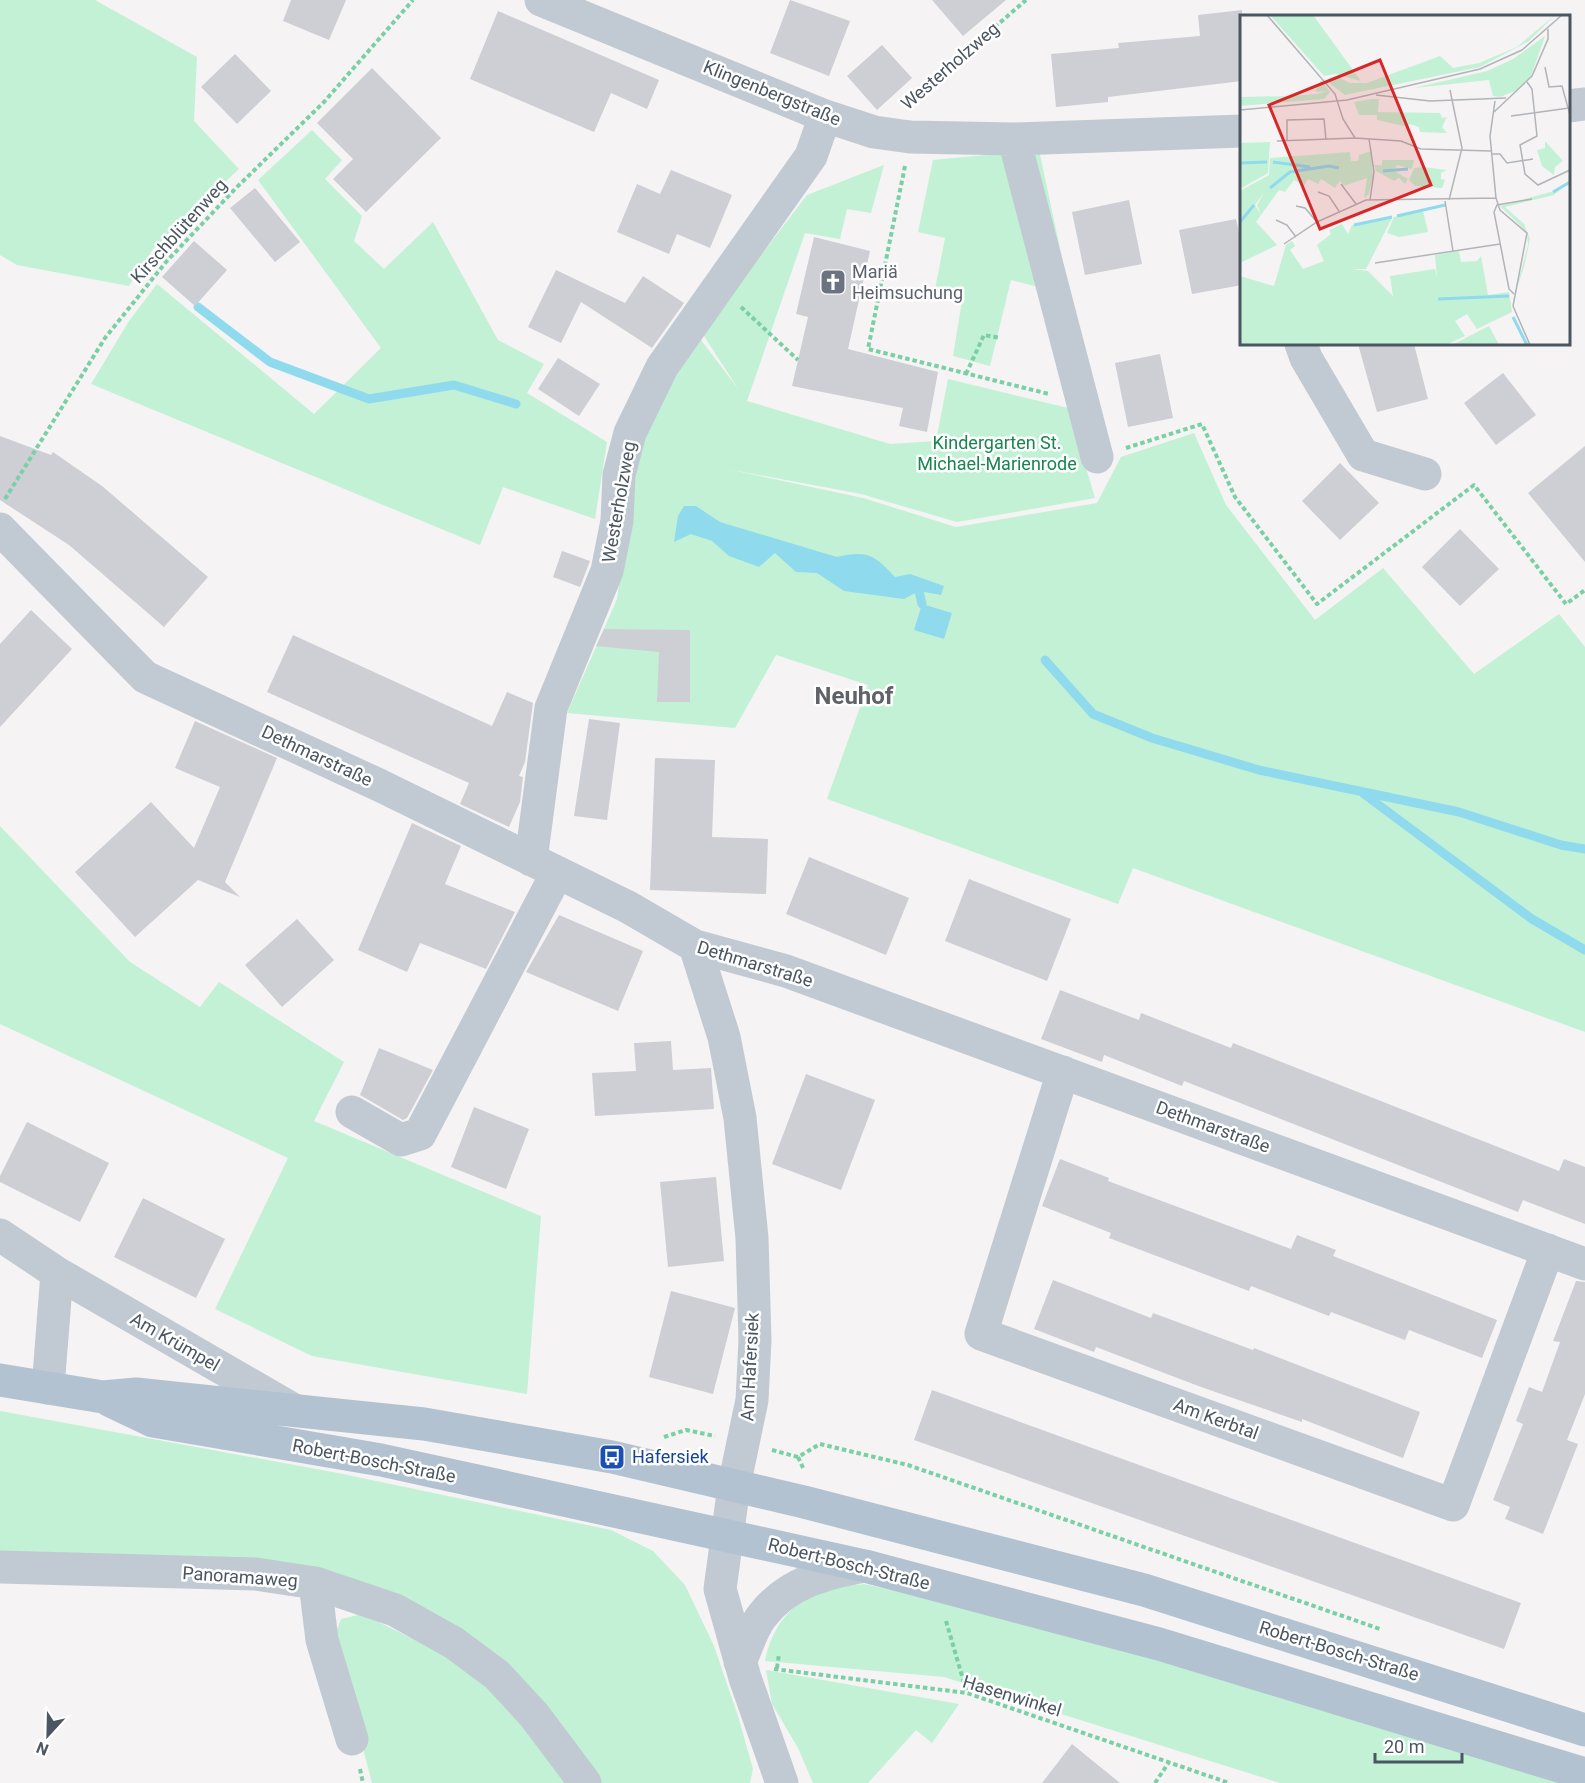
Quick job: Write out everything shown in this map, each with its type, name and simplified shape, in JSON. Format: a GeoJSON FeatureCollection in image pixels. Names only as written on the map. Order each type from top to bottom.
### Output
{"type":"FeatureCollection","features":[{"type":"Feature","properties":{"kind":"main road","name":"Robert-Bosch-Straße"},"geometry":{"type":"LineString","coordinates":[[0,1380],[103,1397],[136,1394],[447,1428],[612,1457],[1144,1590],[1585,1730]]}},
{"type":"Feature","properties":{"kind":"main road","name":"Robert-Bosch-Straße"},"geometry":{"type":"LineString","coordinates":[[103,1397],[153,1421],[381,1461],[865,1566],[1159,1644],[1585,1774]]}},
{"type":"Feature","properties":{"kind":"street","name":"Klingenbergstraße"},"geometry":{"type":"LineString","coordinates":[[540,0],[825,116],[874,132],[910,137],[1014,139],[1240,130]]}},
{"type":"Feature","properties":{"kind":"street"},"geometry":{"type":"LineString","coordinates":[[1570,106],[1585,104]]}},
{"type":"Feature","properties":{"kind":"street","name":"Westerholzweg"},"geometry":{"type":"LineString","coordinates":[[544,866],[551,708],[607,571],[616,521],[620,475],[630,433],[662,367],[810,156],[825,116]]}},
{"type":"Feature","properties":{"kind":"street"},"geometry":{"type":"LineString","coordinates":[[1014,139],[1097,457]]}},
{"type":"Feature","properties":{"kind":"street"},"geometry":{"type":"LineString","coordinates":[[1301,345],[1306,358],[1363,455],[1425,474]]}},
{"type":"Feature","properties":{"kind":"street","name":"Dethmarstraße"},"geometry":{"type":"LineString","coordinates":[[0,529],[146,676],[369,780],[628,907],[695,946],[786,971],[1585,1264]]}},
{"type":"Feature","properties":{"kind":"street"},"geometry":{"type":"LineString","coordinates":[[352,1112],[401,1140],[420,1134],[544,866]]}},
{"type":"Feature","properties":{"kind":"street","name":"Am Hafersiek"},"geometry":{"type":"LineString","coordinates":[[695,946],[724,1037],[740,1118],[752,1238],[755,1341],[752,1400],[734,1486],[720,1589],[742,1670],[782,1783]]}},
{"type":"Feature","properties":{"kind":"street","name":"Am Kerbtal"},"geometry":{"type":"LineString","coordinates":[[1063,1072],[981,1334],[1453,1505],[1548,1250]]}},
{"type":"Feature","properties":{"kind":"street","name":"Am Krümpel"},"geometry":{"type":"LineString","coordinates":[[0,1235],[57,1273],[294,1410]]}},
{"type":"Feature","properties":{"kind":"street"},"geometry":{"type":"LineString","coordinates":[[48,1388],[57,1273]]}},
{"type":"Feature","properties":{"kind":"street"},"geometry":{"type":"LineString","coordinates":[[742,1670],[762,1616],[794,1587],[822,1574],[865,1566]]}},
{"type":"Feature","properties":{"kind":"street","name":"Panoramaweg"},"geometry":{"type":"LineString","coordinates":[[0,1568],[256,1574],[315,1583],[395,1610],[462,1650],[497,1675],[534,1715],[585,1783]]}},
{"type":"Feature","properties":{"kind":"street"},"geometry":{"type":"LineString","coordinates":[[315,1583],[322,1640],[352,1739]]}},
{"type":"Feature","properties":{"kind":"path","name":"Kirschblütenweg"},"geometry":{"type":"LineString","coordinates":[[0,508],[105,338],[166,262],[236,188],[324,102],[413,0]]}},
{"type":"Feature","properties":{"kind":"path","name":"Westerholzweg"},"geometry":{"type":"LineString","coordinates":[[874,132],[1026,0]]}},
{"type":"Feature","properties":{"kind":"path"},"geometry":{"type":"LineString","coordinates":[[910,137],[868,349],[1082,402]]}},
{"type":"Feature","properties":{"kind":"path"},"geometry":{"type":"LineString","coordinates":[[717,288],[798,360]]}},
{"type":"Feature","properties":{"kind":"path"},"geometry":{"type":"LineString","coordinates":[[966,374],[984,335],[1000,338]]}},
{"type":"Feature","properties":{"kind":"path"},"geometry":{"type":"LineString","coordinates":[[1097,457],[1202,424],[1235,497],[1317,604],[1474,485],[1566,604],[1585,590]]}},
{"type":"Feature","properties":{"kind":"path"},"geometry":{"type":"LineString","coordinates":[[744,1443],[798,1457],[820,1444],[908,1465],[1382,1630]]}},
{"type":"Feature","properties":{"kind":"path"},"geometry":{"type":"LineString","coordinates":[[944,1617],[967,1693]]}},
{"type":"Feature","properties":{"kind":"path"},"geometry":{"type":"LineString","coordinates":[[777,1668],[780,1648]]}},
{"type":"Feature","properties":{"kind":"path","name":"Hasenwinkel"},"geometry":{"type":"LineString","coordinates":[[742,1670],[777,1668],[967,1693],[1229,1783]]}},
{"type":"Feature","properties":{"kind":"path"},"geometry":{"type":"LineString","coordinates":[[1155,1783],[1169,1762]]}},
{"type":"Feature","properties":{"kind":"green space"},"geometry":{"type":"Polygon","coordinates":[[[0,0],[95,0],[197,57],[194,121],[239,169],[153,249],[129,286],[17,265],[0,255],[0,0]]]}},
{"type":"Feature","properties":{"kind":"green space"},"geometry":{"type":"Polygon","coordinates":[[[312,130],[342,160],[325,179],[362,216],[354,241],[384,269],[433,222],[498,340],[544,364],[527,393],[607,442],[595,519],[503,487],[480,545],[91,384],[129,321],[157,284],[314,414],[381,348],[258,180],[312,130]]]}},
{"type":"Feature","properties":{"kind":"green space"},"geometry":{"type":"Polygon","coordinates":[[[1039,150],[1070,295],[1011,280],[990,366],[953,356],[962,301],[934,295],[945,238],[918,232],[933,160],[1039,150]]]}},
{"type":"Feature","properties":{"kind":"green space","name":"Kindergarten St. Michael-Marienrode"},"geometry":{"type":"Polygon","coordinates":[[[884,165],[871,213],[847,209],[840,239],[805,233],[747,401],[890,444],[936,441],[948,379],[1068,408],[1095,498],[957,522],[861,494],[727,469],[863,498],[956,527],[1097,503],[1121,457],[1194,433],[1226,505],[1315,620],[1383,568],[1474,674],[1559,614],[1585,647],[1585,1032],[1133,868],[1118,904],[827,799],[868,685],[776,655],[735,728],[567,713],[617,599],[637,457],[646,432],[673,378],[701,340],[739,390],[704,336],[729,297],[807,195],[884,165]]]}},
{"type":"Feature","properties":{"kind":"green space"},"geometry":{"type":"Polygon","coordinates":[[[0,826],[130,962],[200,1007],[219,982],[344,1062],[314,1121],[541,1216],[527,1394],[312,1356],[215,1309],[288,1158],[0,1024],[0,826]]]}},
{"type":"Feature","properties":{"kind":"green space"},"geometry":{"type":"Polygon","coordinates":[[[0,1411],[338,1473],[611,1530],[653,1551],[685,1585],[714,1646],[738,1716],[753,1769],[750,1783],[601,1783],[587,1766],[388,1599],[0,1558],[0,1411]]]}},
{"type":"Feature","properties":{"kind":"green space"},"geometry":{"type":"Polygon","coordinates":[[[864,1584],[946,1601],[1272,1692],[1559,1783],[1280,1783],[944,1677],[765,1661],[770,1642],[778,1627],[787,1614],[799,1604],[828,1590],[864,1584]]]}},
{"type":"Feature","properties":{"kind":"green space"},"geometry":{"type":"Polygon","coordinates":[[[362,1614],[440,1652],[510,1704],[572,1783],[372,1783],[334,1638],[341,1619],[362,1614]]]}},
{"type":"Feature","properties":{"kind":"green space"},"geometry":{"type":"Polygon","coordinates":[[[766,1670],[959,1704],[932,1743],[916,1730],[868,1783],[813,1783],[798,1748],[772,1704],[766,1670]]]}},
{"type":"Feature","properties":{"kind":"water"},"geometry":{"type":"Polygon","coordinates":[[[684,506],[696,506],[720,522],[837,557],[856,554],[870,556],[895,577],[910,574],[944,586],[941,595],[919,591],[904,599],[844,591],[817,573],[796,572],[775,553],[759,567],[729,556],[712,541],[691,534],[674,542],[678,516],[684,506]]]}},
{"type":"Feature","properties":{"kind":"water"},"geometry":{"type":"Polygon","coordinates":[[[922,604],[952,613],[944,639],[914,630],[922,604]]]}},
{"type":"Feature","properties":{"kind":"building"},"geometry":{"type":"Polygon","coordinates":[[[291,0],[346,0],[329,40],[283,21],[291,0]]]}},
{"type":"Feature","properties":{"kind":"building"},"geometry":{"type":"Polygon","coordinates":[[[790,0],[850,21],[829,76],[770,53],[790,0]]]}},
{"type":"Feature","properties":{"kind":"building"},"geometry":{"type":"Polygon","coordinates":[[[932,0],[1006,0],[963,36],[932,0]]]}},
{"type":"Feature","properties":{"kind":"building"},"geometry":{"type":"Polygon","coordinates":[[[1242,10],[1242,15],[1240,15],[1240,81],[1108,97],[1108,102],[1056,107],[1051,54],[1119,48],[1118,43],[1200,36],[1198,15],[1242,10]]]}},
{"type":"Feature","properties":{"kind":"building"},"geometry":{"type":"Polygon","coordinates":[[[498,11],[659,80],[647,109],[611,93],[594,132],[470,79],[498,11]]]}},
{"type":"Feature","properties":{"kind":"building"},"geometry":{"type":"Polygon","coordinates":[[[882,45],[912,78],[877,110],[847,76],[882,45]]]}},
{"type":"Feature","properties":{"kind":"building"},"geometry":{"type":"Polygon","coordinates":[[[235,54],[271,91],[237,124],[201,87],[235,54]]]}},
{"type":"Feature","properties":{"kind":"building"},"geometry":{"type":"Polygon","coordinates":[[[372,68],[441,138],[366,212],[333,179],[353,159],[317,123],[372,68]]]}},
{"type":"Feature","properties":{"kind":"building"},"geometry":{"type":"Polygon","coordinates":[[[671,170],[732,195],[710,248],[677,234],[669,254],[617,232],[637,184],[660,194],[671,170]]]}},
{"type":"Feature","properties":{"kind":"building"},"geometry":{"type":"Polygon","coordinates":[[[255,188],[300,242],[275,262],[230,208],[255,188]]]}},
{"type":"Feature","properties":{"kind":"building"},"geometry":{"type":"Polygon","coordinates":[[[1129,200],[1142,264],[1085,275],[1072,212],[1129,200]]]}},
{"type":"Feature","properties":{"kind":"building"},"geometry":{"type":"Polygon","coordinates":[[[1236,219],[1240,237],[1240,285],[1192,294],[1179,230],[1236,219]]]}},
{"type":"Feature","properties":{"kind":"building"},"geometry":{"type":"Polygon","coordinates":[[[814,237],[870,251],[848,349],[938,372],[927,432],[899,426],[903,408],[792,386],[808,317],[796,314],[814,237]]]}},
{"type":"Feature","properties":{"kind":"building"},"geometry":{"type":"Polygon","coordinates":[[[194,241],[227,270],[195,306],[162,277],[194,241]]]}},
{"type":"Feature","properties":{"kind":"building"},"geometry":{"type":"Polygon","coordinates":[[[556,270],[625,303],[643,276],[684,303],[652,348],[581,302],[561,343],[528,327],[556,270]]]}},
{"type":"Feature","properties":{"kind":"building"},"geometry":{"type":"Polygon","coordinates":[[[1358,345],[1414,345],[1428,399],[1377,412],[1358,345]]]}},
{"type":"Feature","properties":{"kind":"building"},"geometry":{"type":"Polygon","coordinates":[[[1160,354],[1173,418],[1128,427],[1115,363],[1160,354]]]}},
{"type":"Feature","properties":{"kind":"building"},"geometry":{"type":"Polygon","coordinates":[[[558,358],[600,384],[579,416],[538,389],[558,358]]]}},
{"type":"Feature","properties":{"kind":"building"},"geometry":{"type":"Polygon","coordinates":[[[1503,373],[1536,415],[1496,445],[1464,403],[1503,373]]]}},
{"type":"Feature","properties":{"kind":"building"},"geometry":{"type":"Polygon","coordinates":[[[0,436],[51,455],[53,452],[102,486],[208,577],[164,627],[69,545],[0,500],[0,436]]]}},
{"type":"Feature","properties":{"kind":"building"},"geometry":{"type":"Polygon","coordinates":[[[1585,446],[1585,562],[1528,493],[1585,446]]]}},
{"type":"Feature","properties":{"kind":"building"},"geometry":{"type":"Polygon","coordinates":[[[1340,463],[1379,503],[1340,540],[1302,501],[1340,463]]]}},
{"type":"Feature","properties":{"kind":"building"},"geometry":{"type":"Polygon","coordinates":[[[1460,529],[1499,569],[1460,606],[1422,567],[1460,529]]]}},
{"type":"Feature","properties":{"kind":"building"},"geometry":{"type":"Polygon","coordinates":[[[562,551],[590,561],[580,587],[553,577],[562,551]]]}},
{"type":"Feature","properties":{"kind":"building"},"geometry":{"type":"Polygon","coordinates":[[[31,610],[72,649],[0,727],[0,644],[31,610]]]}},
{"type":"Feature","properties":{"kind":"building"},"geometry":{"type":"Polygon","coordinates":[[[604,629],[690,630],[690,702],[657,702],[659,652],[596,646],[604,629]]]}},
{"type":"Feature","properties":{"kind":"building"},"geometry":{"type":"Polygon","coordinates":[[[293,635],[492,726],[507,692],[533,703],[525,762],[519,776],[523,777],[520,802],[509,827],[460,804],[469,783],[267,692],[293,635]]]}},
{"type":"Feature","properties":{"kind":"building"},"geometry":{"type":"Polygon","coordinates":[[[589,719],[620,723],[607,820],[574,816],[589,719]]]}},
{"type":"Feature","properties":{"kind":"building"},"geometry":{"type":"Polygon","coordinates":[[[195,721],[277,758],[225,882],[240,897],[198,880],[135,937],[75,872],[151,802],[194,848],[220,787],[175,768],[195,721]]]}},
{"type":"Feature","properties":{"kind":"building"},"geometry":{"type":"Polygon","coordinates":[[[655,758],[715,760],[712,837],[768,839],[766,894],[650,890],[655,758]]]}},
{"type":"Feature","properties":{"kind":"building"},"geometry":{"type":"Polygon","coordinates":[[[412,823],[461,846],[445,884],[515,912],[486,969],[420,943],[407,972],[358,950],[412,823]]]}},
{"type":"Feature","properties":{"kind":"building"},"geometry":{"type":"Polygon","coordinates":[[[809,857],[909,898],[886,955],[786,914],[809,857]]]}},
{"type":"Feature","properties":{"kind":"building"},"geometry":{"type":"Polygon","coordinates":[[[969,879],[1071,919],[1047,981],[945,941],[969,879]]]}},
{"type":"Feature","properties":{"kind":"building"},"geometry":{"type":"Polygon","coordinates":[[[559,915],[643,951],[618,1011],[526,972],[559,915]]]}},
{"type":"Feature","properties":{"kind":"building"},"geometry":{"type":"Polygon","coordinates":[[[297,919],[334,960],[282,1007],[245,965],[297,919]]]}},
{"type":"Feature","properties":{"kind":"building"},"geometry":{"type":"Polygon","coordinates":[[[1060,990],[1139,1020],[1141,1013],[1231,1048],[1233,1043],[1559,1171],[1564,1159],[1585,1167],[1585,1224],[1523,1200],[1518,1212],[1184,1081],[1182,1086],[1104,1055],[1102,1062],[1041,1039],[1060,990]]]}},
{"type":"Feature","properties":{"kind":"building"},"geometry":{"type":"Polygon","coordinates":[[[671,1041],[673,1070],[711,1068],[714,1109],[595,1116],[592,1073],[636,1071],[634,1043],[671,1041]]]}},
{"type":"Feature","properties":{"kind":"building"},"geometry":{"type":"Polygon","coordinates":[[[379,1048],[433,1070],[407,1118],[403,1120],[360,1095],[379,1048]]]}},
{"type":"Feature","properties":{"kind":"building"},"geometry":{"type":"Polygon","coordinates":[[[806,1074],[875,1100],[841,1190],[772,1164],[806,1074]]]}},
{"type":"Feature","properties":{"kind":"building"},"geometry":{"type":"Polygon","coordinates":[[[474,1107],[529,1129],[506,1189],[451,1167],[474,1107]]]}},
{"type":"Feature","properties":{"kind":"building"},"geometry":{"type":"Polygon","coordinates":[[[27,1122],[109,1163],[80,1222],[0,1182],[0,1176],[27,1122]]]}},
{"type":"Feature","properties":{"kind":"building"},"geometry":{"type":"Polygon","coordinates":[[[1060,1159],[1109,1178],[1108,1181],[1291,1249],[1297,1235],[1336,1250],[1333,1256],[1497,1320],[1482,1358],[1409,1330],[1405,1340],[1331,1312],[1329,1316],[1251,1286],[1249,1291],[1109,1238],[1111,1233],[1042,1206],[1060,1159]]]}},
{"type":"Feature","properties":{"kind":"building"},"geometry":{"type":"Polygon","coordinates":[[[716,1177],[724,1261],[668,1267],[660,1182],[716,1177]]]}},
{"type":"Feature","properties":{"kind":"building"},"geometry":{"type":"Polygon","coordinates":[[[143,1198],[225,1239],[196,1298],[114,1257],[143,1198]]]}},
{"type":"Feature","properties":{"kind":"building"},"geometry":{"type":"Polygon","coordinates":[[[1053,1280],[1151,1318],[1153,1313],[1253,1350],[1254,1348],[1420,1412],[1403,1458],[1302,1419],[1302,1422],[1096,1347],[1094,1352],[1034,1329],[1053,1280]]]}},
{"type":"Feature","properties":{"kind":"building"},"geometry":{"type":"Polygon","coordinates":[[[1576,1281],[1585,1282],[1585,1394],[1567,1440],[1578,1444],[1543,1534],[1505,1519],[1510,1507],[1493,1500],[1523,1424],[1516,1421],[1529,1387],[1542,1392],[1560,1342],[1553,1341],[1576,1281]]]}},
{"type":"Feature","properties":{"kind":"building"},"geometry":{"type":"Polygon","coordinates":[[[671,1291],[735,1308],[713,1394],[649,1377],[671,1291]]]}},
{"type":"Feature","properties":{"kind":"building"},"geometry":{"type":"Polygon","coordinates":[[[932,1390],[1521,1603],[1504,1649],[914,1440],[932,1390]]]}},
{"type":"Feature","properties":{"kind":"building"},"geometry":{"type":"Polygon","coordinates":[[[1072,1744],[1120,1783],[1042,1783],[1072,1744]]]}},
{"type":"Feature","properties":{"kind":"waterway"},"geometry":{"type":"LineString","coordinates":[[198,307],[270,362],[369,399],[454,385],[516,404]]}},
{"type":"Feature","properties":{"kind":"waterway"},"geometry":{"type":"LineString","coordinates":[[919,591],[922,604]]}},
{"type":"Feature","properties":{"kind":"waterway"},"geometry":{"type":"LineString","coordinates":[[1045,660],[1093,714],[1152,738],[1259,770],[1459,812],[1561,845],[1585,849]]}},
{"type":"Feature","properties":{"kind":"waterway"},"geometry":{"type":"LineString","coordinates":[[1364,794],[1532,919],[1585,950]]}},
{"type":"Feature","properties":{"kind":"place","name":"Mariä Heimsuchung"},"geometry":{"type":"Point","coordinates":[833,282]}},
{"type":"Feature","properties":{"kind":"place","name":"Hafersiek"},"geometry":{"type":"Point","coordinates":[612,1457]}},
{"type":"Feature","properties":{"kind":"district","name":"Neuhof"},"geometry":{"type":"Point","coordinates":[854,696]}}]}
